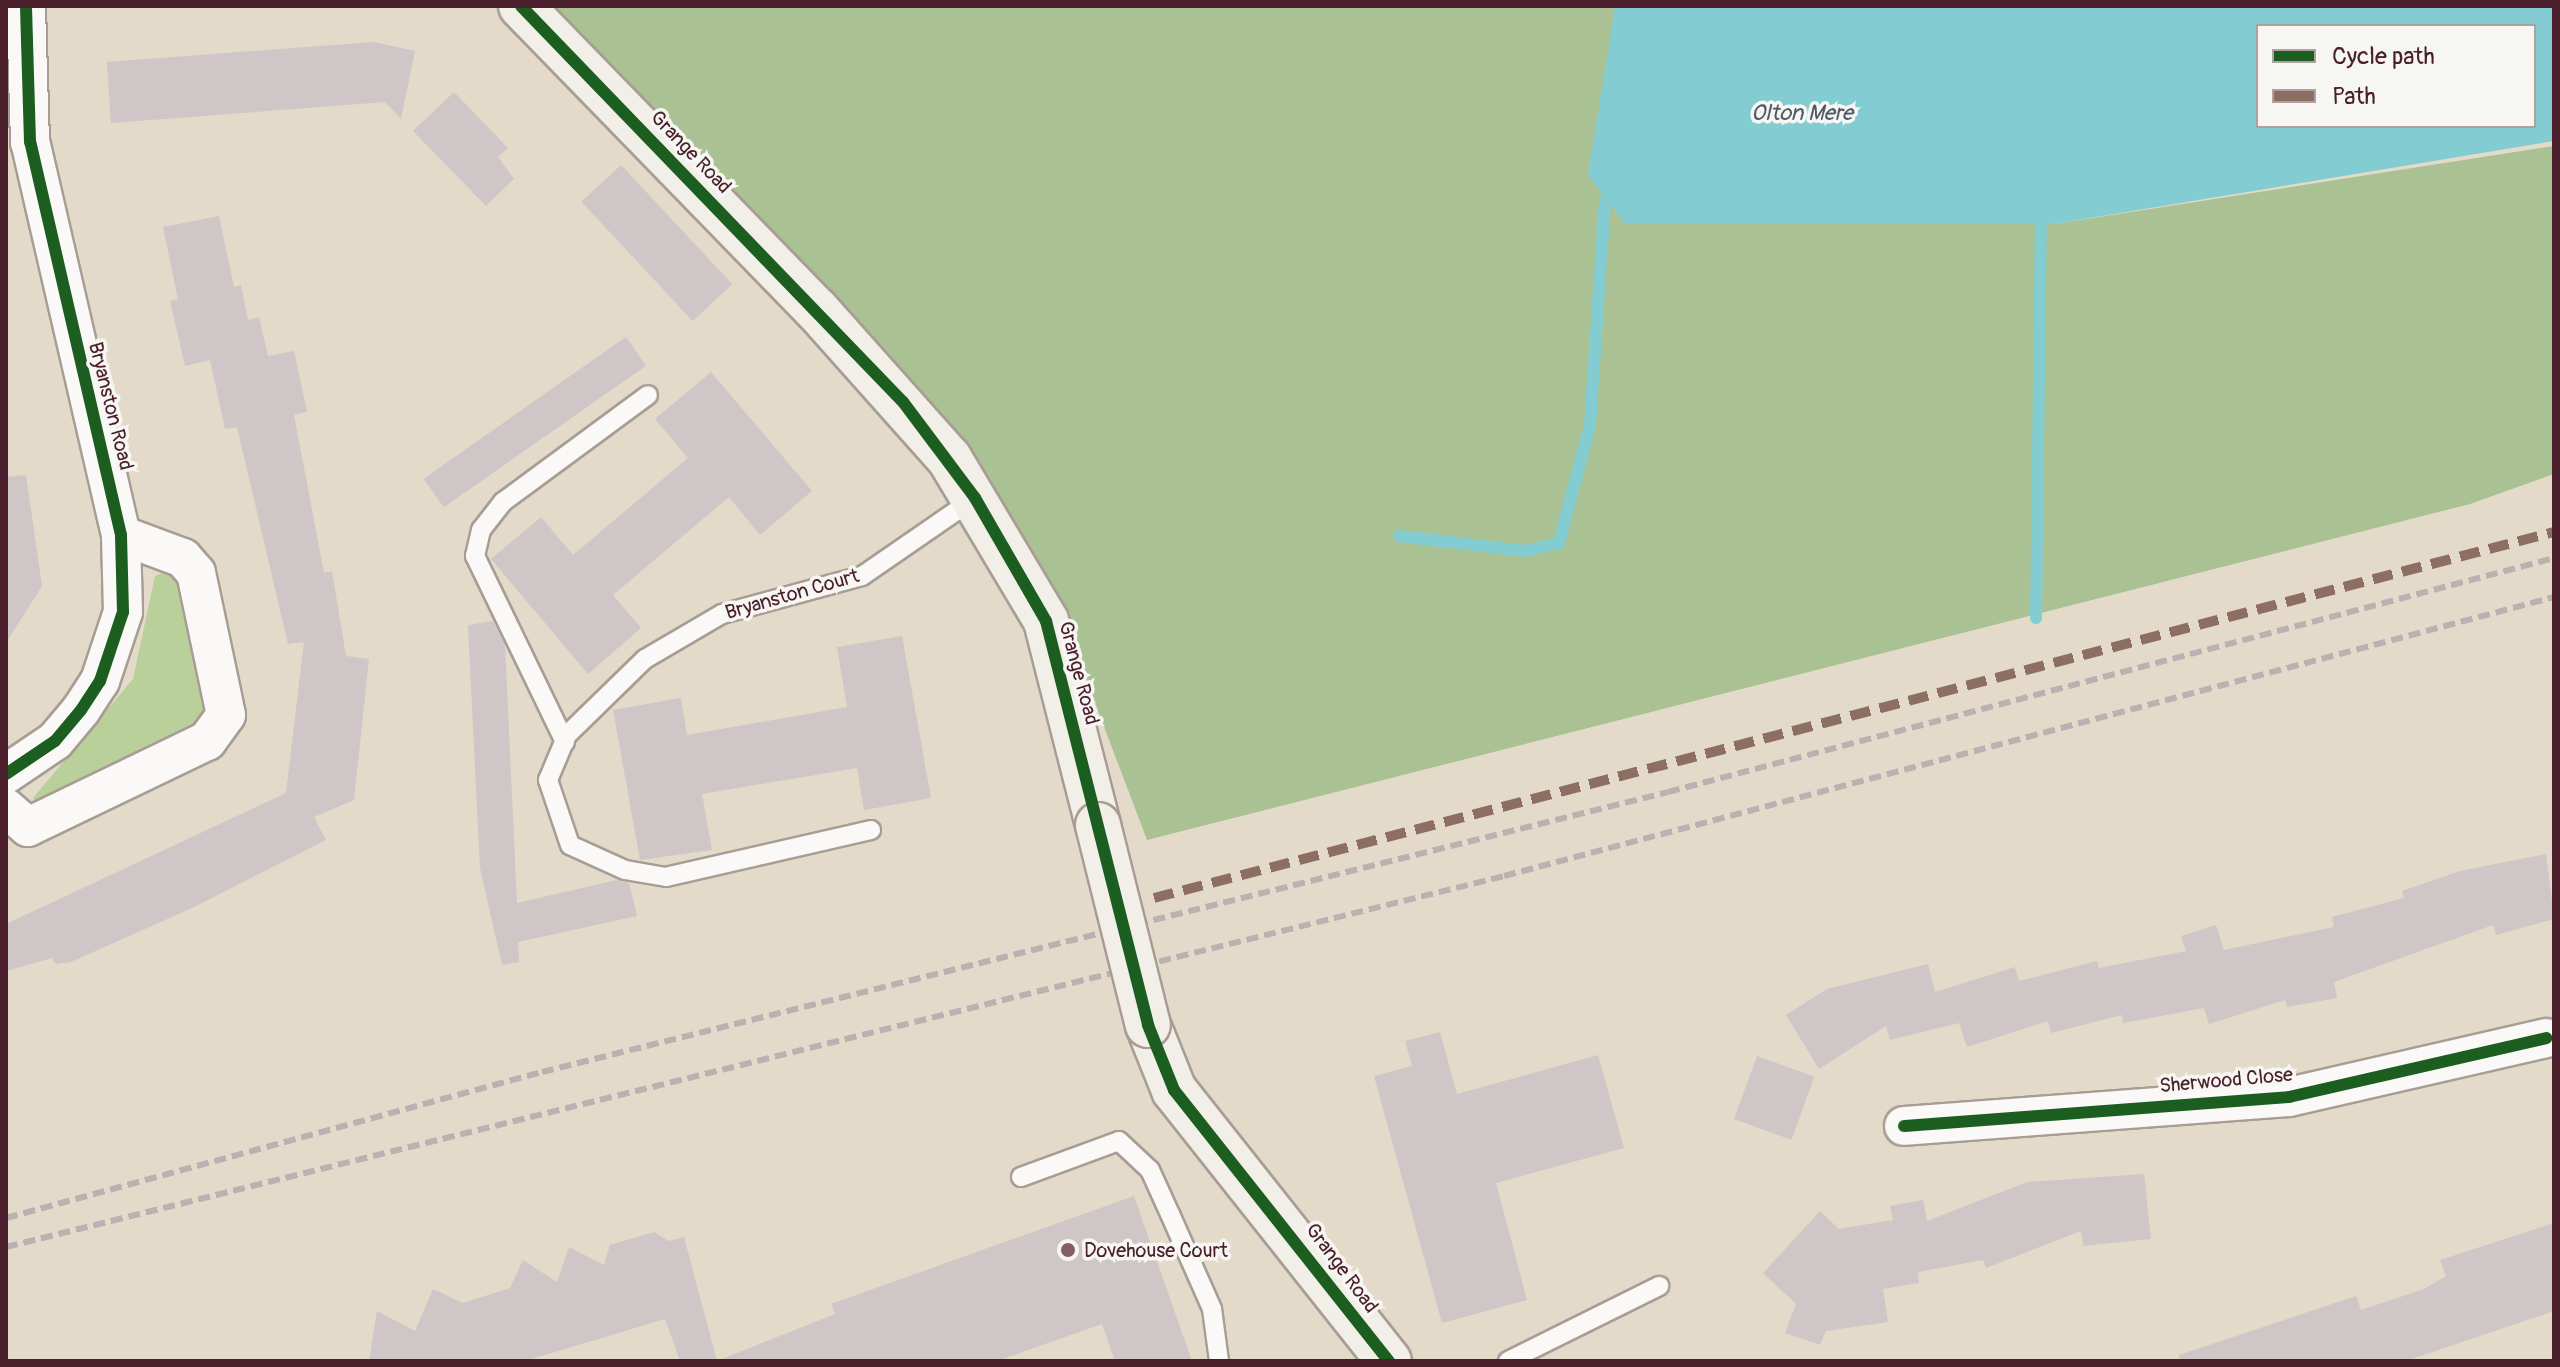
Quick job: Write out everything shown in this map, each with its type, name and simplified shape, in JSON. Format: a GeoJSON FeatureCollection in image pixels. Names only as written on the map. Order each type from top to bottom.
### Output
{"type":"FeatureCollection","features":[{"type":"Feature","properties":{"kind":"street","name":"Bryanston Road"},"geometry":{"type":"LineString","coordinates":[[6,774],[55,741],[100,681],[123,612],[121,535],[33,157],[26,6]]}},
{"type":"Feature","properties":{"kind":"street","name":"Grange Road"},"geometry":{"type":"LineString","coordinates":[[521,6],[903,402],[975,498],[1046,621],[1148,1025],[1174,1090],[1389,1361]]}},
{"type":"Feature","properties":{"kind":"street"},"geometry":{"type":"LineString","coordinates":[[6,808],[28,827],[207,741],[226,715],[196,573],[183,558],[121,535]]}},
{"type":"Feature","properties":{"kind":"street","name":"Sherwood Close"},"geometry":{"type":"LineString","coordinates":[[1904,1126],[2289,1097],[2551,1043]]}},
{"type":"Feature","properties":{"kind":"lane"},"geometry":{"type":"LineString","coordinates":[[565,742],[475,556],[481,530],[503,502],[648,395]]}},
{"type":"Feature","properties":{"kind":"lane","name":"Bryanston Court"},"geometry":{"type":"LineString","coordinates":[[871,830],[666,877],[625,870],[570,845],[548,780],[565,742],[645,659],[722,614],[862,576],[975,498]]}},
{"type":"Feature","properties":{"kind":"lane"},"geometry":{"type":"LineString","coordinates":[[1021,1177],[1119,1141],[1150,1170],[1212,1309],[1219,1361]]}},
{"type":"Feature","properties":{"kind":"lane"},"geometry":{"type":"LineString","coordinates":[[1508,1361],[1659,1286]]}},
{"type":"Feature","properties":{"kind":"green space"},"geometry":{"type":"Polygon","coordinates":[[[550,6],[1615,6],[2054,224],[2554,146],[2554,474],[2470,504],[1147,840],[1069,634],[936,409],[550,6]]]}},
{"type":"Feature","properties":{"kind":"green space"},"geometry":{"type":"Polygon","coordinates":[[[171,569],[193,588],[211,721],[36,807],[33,798],[133,679],[155,576],[171,569]]]}},
{"type":"Feature","properties":{"kind":"water","name":"Olton Mere"},"geometry":{"type":"Polygon","coordinates":[[[1615,6],[2554,6],[2554,141],[2054,224],[1625,224],[1588,175],[1615,6]]]}},
{"type":"Feature","properties":{"kind":"building"},"geometry":{"type":"Polygon","coordinates":[[[374,42],[415,51],[401,119],[385,102],[111,123],[107,62],[374,42]]]}},
{"type":"Feature","properties":{"kind":"building"},"geometry":{"type":"Polygon","coordinates":[[[454,92],[508,148],[498,157],[514,179],[486,206],[413,131],[454,92]]]}},
{"type":"Feature","properties":{"kind":"building"},"geometry":{"type":"Polygon","coordinates":[[[621,165],[732,284],[693,321],[582,202],[621,165]]]}},
{"type":"Feature","properties":{"kind":"building"},"geometry":{"type":"Polygon","coordinates":[[[219,216],[234,287],[241,285],[248,320],[259,317],[268,356],[294,351],[307,412],[294,415],[324,573],[332,571],[346,656],[369,659],[354,800],[314,817],[326,840],[192,908],[71,962],[56,964],[52,958],[6,971],[6,924],[286,793],[304,642],[288,644],[237,427],[225,429],[210,360],[185,366],[170,301],[178,299],[163,227],[219,216]]]}},
{"type":"Feature","properties":{"kind":"building"},"geometry":{"type":"Polygon","coordinates":[[[626,337],[646,366],[444,507],[424,479],[626,337]]]}},
{"type":"Feature","properties":{"kind":"building"},"geometry":{"type":"Polygon","coordinates":[[[711,372],[812,491],[760,535],[729,497],[613,595],[641,628],[588,674],[491,559],[541,517],[573,555],[688,458],[655,419],[711,372]]]}},
{"type":"Feature","properties":{"kind":"building"},"geometry":{"type":"Polygon","coordinates":[[[26,475],[42,586],[6,643],[6,477],[26,475]]]}},
{"type":"Feature","properties":{"kind":"building"},"geometry":{"type":"Polygon","coordinates":[[[493,621],[505,645],[517,903],[617,880],[629,883],[637,916],[518,942],[519,962],[502,965],[480,868],[468,625],[493,621]]]}},
{"type":"Feature","properties":{"kind":"building"},"geometry":{"type":"Polygon","coordinates":[[[902,636],[931,798],[864,810],[857,768],[702,794],[712,850],[640,860],[613,710],[681,698],[687,735],[847,707],[837,647],[902,636]]]}},
{"type":"Feature","properties":{"kind":"building"},"geometry":{"type":"Polygon","coordinates":[[[2546,854],[2554,919],[2496,935],[2493,925],[2334,982],[2337,998],[2287,1007],[2285,1000],[2209,1024],[2204,1008],[2123,1023],[2122,1015],[2051,1033],[2048,1021],[1967,1047],[1959,1023],[1890,1040],[1886,1026],[1819,1069],[1786,1015],[1827,989],[1928,964],[1935,992],[2015,967],[2019,981],[2097,961],[2099,968],[2186,951],[2181,936],[2216,925],[2224,950],[2334,927],[2332,917],[2404,898],[2402,891],[2460,871],[2546,854]]]}},
{"type":"Feature","properties":{"kind":"building"},"geometry":{"type":"Polygon","coordinates":[[[1440,1032],[1457,1094],[1598,1055],[1624,1148],[1496,1183],[1527,1300],[1442,1323],[1374,1076],[1412,1066],[1405,1041],[1440,1032]]]}},
{"type":"Feature","properties":{"kind":"building"},"geometry":{"type":"Polygon","coordinates":[[[1757,1056],[1814,1077],[1791,1140],[1734,1119],[1757,1056]]]}},
{"type":"Feature","properties":{"kind":"building"},"geometry":{"type":"Polygon","coordinates":[[[2144,1174],[2151,1239],[2083,1246],[2081,1231],[1986,1268],[1983,1260],[1918,1272],[1919,1283],[1883,1289],[1888,1322],[1826,1331],[1820,1345],[1785,1333],[1796,1304],[1763,1273],[1820,1211],[1839,1229],[1893,1220],[1890,1206],[1923,1200],[1927,1221],[2027,1182],[2144,1174]]]}},
{"type":"Feature","properties":{"kind":"building","name":"Dovehouse Court"},"geometry":{"type":"Polygon","coordinates":[[[1134,1196],[1192,1361],[1115,1361],[1102,1324],[997,1361],[717,1361],[835,1314],[831,1304],[1134,1196]]]}},
{"type":"Feature","properties":{"kind":"building"},"geometry":{"type":"Polygon","coordinates":[[[2554,1223],[2554,1311],[2406,1361],[2180,1361],[2179,1355],[2356,1296],[2361,1310],[2424,1289],[2446,1276],[2440,1260],[2554,1223]]]}},
{"type":"Feature","properties":{"kind":"building"},"geometry":{"type":"Polygon","coordinates":[[[654,1232],[669,1241],[684,1237],[717,1361],[680,1361],[665,1319],[525,1361],[369,1361],[377,1311],[415,1331],[433,1289],[463,1303],[510,1288],[523,1260],[557,1282],[569,1247],[604,1265],[610,1245],[654,1232]]]}},
{"type":"Feature","properties":{"kind":"waterway"},"geometry":{"type":"LineString","coordinates":[[1399,536],[1525,551],[1559,543],[1590,425],[1605,199]]}},
{"type":"Feature","properties":{"kind":"waterway"},"geometry":{"type":"LineString","coordinates":[[2036,618],[2041,224]]}},
{"type":"Feature","properties":{"kind":"railway"},"geometry":{"type":"LineString","coordinates":[[6,1218],[542,1072],[1668,792],[2554,558]]}},
{"type":"Feature","properties":{"kind":"railway"},"geometry":{"type":"LineString","coordinates":[[6,1247],[1504,876],[2554,597]]}},
{"type":"Feature","properties":{"kind":"marked path"},"geometry":{"type":"LineString","coordinates":[[1154,898],[2554,532]]}},
{"type":"Feature","properties":{"kind":"cycle path"},"geometry":{"type":"LineString","coordinates":[[6,774],[55,741],[81,710],[100,681],[123,612],[121,535],[30,142],[26,6]]}},
{"type":"Feature","properties":{"kind":"cycle path"},"geometry":{"type":"LineString","coordinates":[[521,6],[903,402],[975,498],[1046,621],[1148,1025],[1174,1090],[1389,1361]]}},
{"type":"Feature","properties":{"kind":"cycle path"},"geometry":{"type":"LineString","coordinates":[[1904,1126],[2289,1097],[2546,1038]]}},
{"type":"Feature","properties":{"kind":"place","name":"Dovehouse Court"},"geometry":{"type":"Point","coordinates":[1068,1250]}}]}
